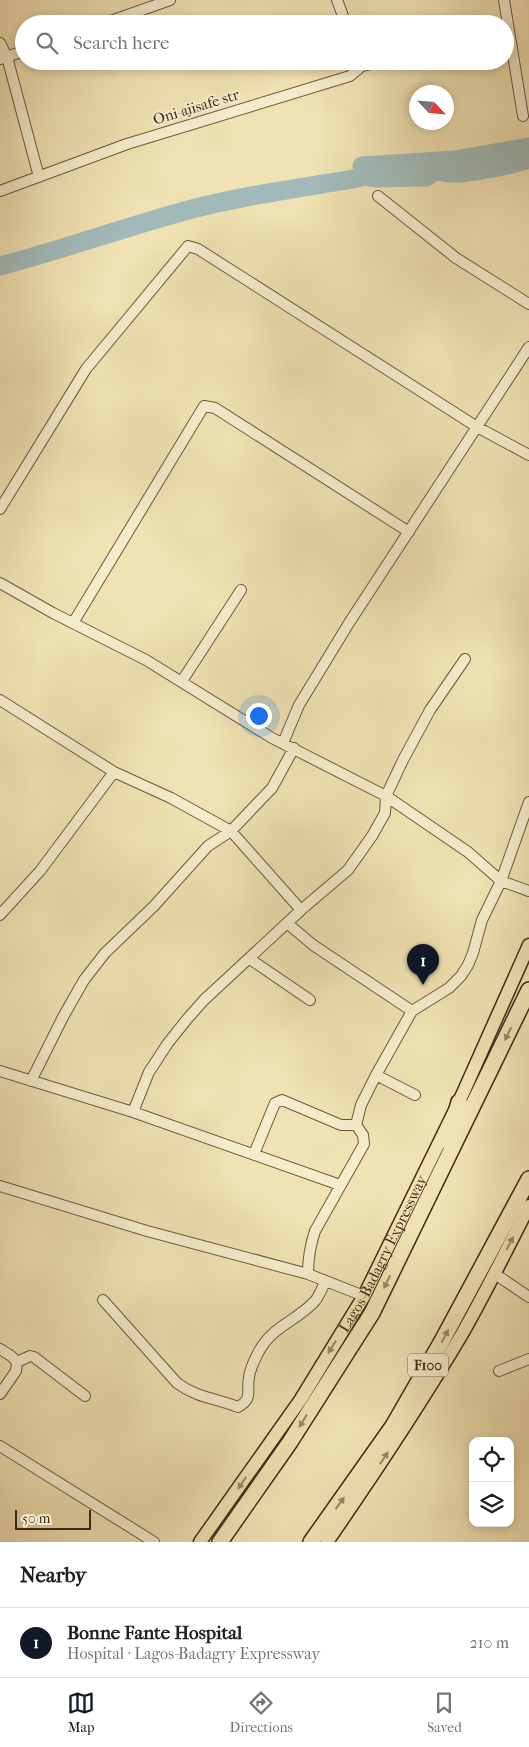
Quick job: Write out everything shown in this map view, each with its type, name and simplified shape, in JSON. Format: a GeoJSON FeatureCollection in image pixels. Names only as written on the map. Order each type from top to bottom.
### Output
{"type":"FeatureCollection","features":[{"type":"Feature","properties":{"kind":"highway","name":"Lagos-Badagry Expressway"},"geometry":{"type":"LineString","coordinates":[[220,1542],[290,1442],[372,1313],[529,990]]}},
{"type":"Feature","properties":{"kind":"highway"},"geometry":{"type":"LineString","coordinates":[[408,1238],[450,1138],[459,1102]]}},
{"type":"Feature","properties":{"kind":"highway","name":"F100"},"geometry":{"type":"LineString","coordinates":[[311,1542],[393,1426],[442,1341],[529,1179]]}},
{"type":"Feature","properties":{"kind":"main road","name":"Lagos-Badagry Expressway"},"geometry":{"type":"LineString","coordinates":[[200,1542],[300,1399],[364,1296],[424,1177],[529,945]]}},
{"type":"Feature","properties":{"kind":"main road"},"geometry":{"type":"LineString","coordinates":[[328,1542],[392,1447],[462,1333],[495,1274],[529,1206]]}},
{"type":"Feature","properties":{"kind":"street"},"geometry":{"type":"LineString","coordinates":[[128,15],[170,0]]}},
{"type":"Feature","properties":{"kind":"street"},"geometry":{"type":"LineString","coordinates":[[337,0],[343,15]]}},
{"type":"Feature","properties":{"kind":"street"},"geometry":{"type":"LineString","coordinates":[[504,0],[506,15]]}},
{"type":"Feature","properties":{"kind":"street"},"geometry":{"type":"LineString","coordinates":[[0,43],[39,177]]}},
{"type":"Feature","properties":{"kind":"street"},"geometry":{"type":"LineString","coordinates":[[514,61],[523,116]]}},
{"type":"Feature","properties":{"kind":"street","name":"Oni-ajisafe str"},"geometry":{"type":"LineString","coordinates":[[0,191],[127,144],[350,76],[356,70]]}},
{"type":"Feature","properties":{"kind":"street"},"geometry":{"type":"LineString","coordinates":[[378,196],[456,258],[529,304]]}},
{"type":"Feature","properties":{"kind":"street"},"geometry":{"type":"LineString","coordinates":[[0,509],[86,369],[188,246],[198,249],[477,427],[528,455]]}},
{"type":"Feature","properties":{"kind":"street"},"geometry":{"type":"LineString","coordinates":[[282,742],[299,705],[349,624],[529,347]]}},
{"type":"Feature","properties":{"kind":"street"},"geometry":{"type":"LineString","coordinates":[[73,623],[204,406],[215,408],[409,532]]}},
{"type":"Feature","properties":{"kind":"street"},"geometry":{"type":"LineString","coordinates":[[0,583],[146,660],[272,738],[386,796],[461,847],[501,881],[529,891]]}},
{"type":"Feature","properties":{"kind":"street"},"geometry":{"type":"LineString","coordinates":[[182,681],[241,590]]}},
{"type":"Feature","properties":{"kind":"street"},"geometry":{"type":"LineString","coordinates":[[133,1112],[149,1072],[168,1043],[204,1000],[301,910],[348,870],[372,836],[385,813],[386,796],[430,710],[465,659]]}},
{"type":"Feature","properties":{"kind":"street"},"geometry":{"type":"LineString","coordinates":[[0,700],[114,772],[171,798],[231,831],[301,910]]}},
{"type":"Feature","properties":{"kind":"street"},"geometry":{"type":"LineString","coordinates":[[31,1081],[84,980],[105,953],[154,906],[208,846],[231,831],[272,788],[294,748]]}},
{"type":"Feature","properties":{"kind":"street"},"geometry":{"type":"LineString","coordinates":[[0,915],[40,871],[114,772]]}},
{"type":"Feature","properties":{"kind":"street"},"geometry":{"type":"LineString","coordinates":[[356,1125],[362,1105],[376,1074],[412,1011],[449,988],[461,976],[474,953],[482,920],[501,881],[529,802]]}},
{"type":"Feature","properties":{"kind":"street"},"geometry":{"type":"LineString","coordinates":[[288,924],[313,945],[412,1011]]}},
{"type":"Feature","properties":{"kind":"street"},"geometry":{"type":"LineString","coordinates":[[250,959],[310,1000]]}},
{"type":"Feature","properties":{"kind":"street"},"geometry":{"type":"LineString","coordinates":[[0,1071],[133,1112],[340,1186]]}},
{"type":"Feature","properties":{"kind":"street"},"geometry":{"type":"LineString","coordinates":[[376,1074],[415,1095]]}},
{"type":"Feature","properties":{"kind":"street"},"geometry":{"type":"LineString","coordinates":[[254,1154],[275,1103],[279,1100],[341,1125],[356,1125]]}},
{"type":"Feature","properties":{"kind":"street"},"geometry":{"type":"LineString","coordinates":[[308,1274],[310,1245],[315,1231],[364,1144],[363,1135],[356,1125]]}},
{"type":"Feature","properties":{"kind":"street"},"geometry":{"type":"LineString","coordinates":[[0,1186],[147,1231],[308,1274],[364,1296]]}},
{"type":"Feature","properties":{"kind":"street"},"geometry":{"type":"LineString","coordinates":[[495,1274],[529,1297]]}},
{"type":"Feature","properties":{"kind":"street"},"geometry":{"type":"LineString","coordinates":[[102,1300],[177,1383],[189,1392],[238,1407],[245,1403],[249,1393],[248,1378],[257,1354],[271,1333],[297,1316],[314,1301],[325,1282]]}},
{"type":"Feature","properties":{"kind":"street"},"geometry":{"type":"LineString","coordinates":[[0,1349],[17,1362]]}},
{"type":"Feature","properties":{"kind":"street"},"geometry":{"type":"LineString","coordinates":[[17,1362],[30,1356],[34,1357],[86,1396]]}},
{"type":"Feature","properties":{"kind":"street"},"geometry":{"type":"LineString","coordinates":[[499,1371],[529,1358]]}},
{"type":"Feature","properties":{"kind":"street"},"geometry":{"type":"LineString","coordinates":[[0,1394],[16,1371],[17,1362]]}},
{"type":"Feature","properties":{"kind":"street"},"geometry":{"type":"LineString","coordinates":[[0,1446],[154,1542]]}},
{"type":"Feature","properties":{"kind":"waterway"},"geometry":{"type":"LineString","coordinates":[[362,166],[455,160],[529,147]]}},
{"type":"Feature","properties":{"kind":"waterway"},"geometry":{"type":"LineString","coordinates":[[0,266],[192,209],[232,200],[364,176],[375,178],[426,177],[437,170],[444,173],[467,172],[529,159]]}},
{"type":"Feature","properties":{"kind":"place","name":"Bonne Fante Hospital"},"geometry":{"type":"Point","coordinates":[423,985]}}]}
